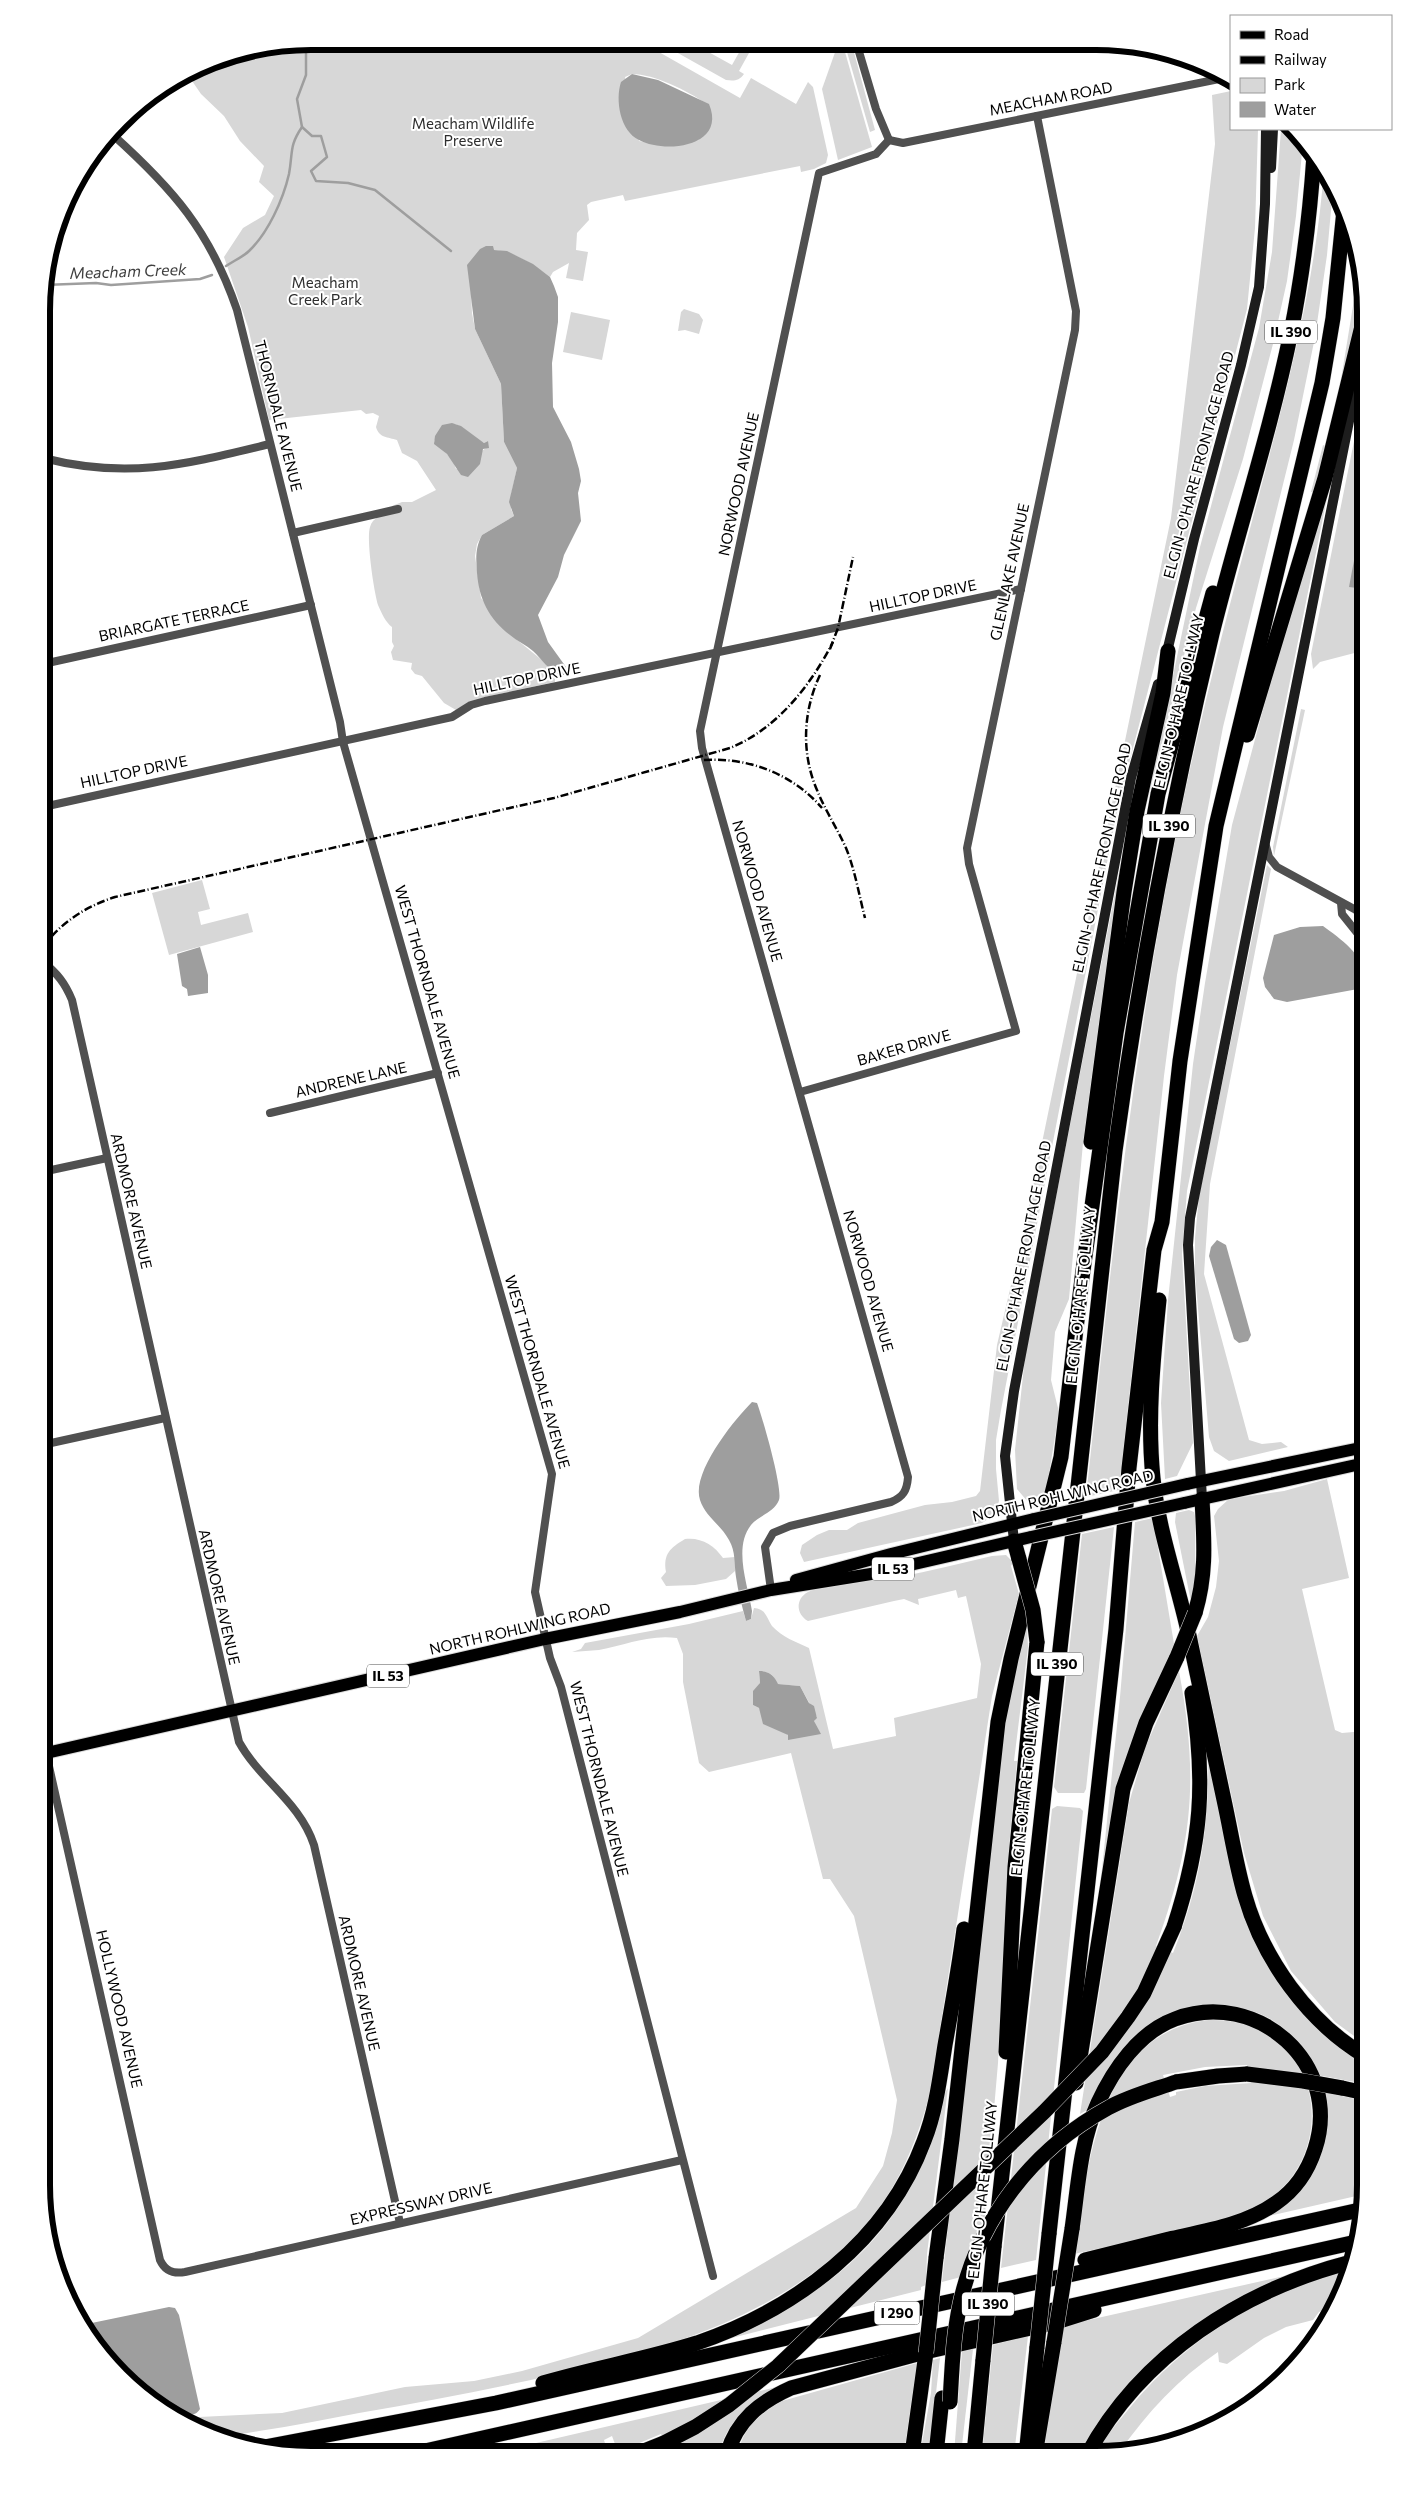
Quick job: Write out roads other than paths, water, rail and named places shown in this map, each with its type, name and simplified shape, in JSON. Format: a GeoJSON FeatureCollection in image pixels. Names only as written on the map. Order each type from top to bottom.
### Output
{"type":"FeatureCollection","features":[{"type":"Feature","properties":{"kind":"highway","name":"ELGIN-O'HARE TOLLWAY"},"geometry":{"type":"LineString","coordinates":[[975,2446],[1001,2176],[1112,1171],[1131,1031],[1172,809],[1213,632],[1291,334],[1305,247],[1313,166]]}},
{"type":"Feature","properties":{"kind":"highway","name":"IL 390"},"geometry":{"type":"LineString","coordinates":[[1027,2446],[1116,1629],[1128,1468],[1154,1250],[1162,1222],[1180,1061],[1195,953],[1216,826],[1322,383],[1333,318],[1342,225]]}},
{"type":"Feature","properties":{"kind":"highway"},"geometry":{"type":"LineString","coordinates":[[1232,760],[1249,730],[1325,478],[1357,346]]}},
{"type":"Feature","properties":{"kind":"highway"},"geometry":{"type":"LineString","coordinates":[[913,2446],[952,2139],[987,1808],[1005,1686],[1061,1457],[1082,1278],[1118,1023],[1158,794],[1183,694],[1230,533],[1245,506]]}},
{"type":"Feature","properties":{"kind":"highway"},"geometry":{"type":"LineString","coordinates":[[1082,1278],[1081,1238],[1124,892],[1138,811],[1164,693],[1168,651]]}},
{"type":"Feature","properties":{"kind":"highway"},"geometry":{"type":"LineString","coordinates":[[656,2446],[695,2427],[729,2405],[778,2366],[1044,2112],[1102,2052],[1128,2017],[1144,1992],[1174,1927],[1186,1888],[1199,1820],[1201,1766],[1192,1694],[1153,1478],[1151,1410],[1162,1265],[1162,1222]]}},
{"type":"Feature","properties":{"kind":"highway"},"geometry":{"type":"LineString","coordinates":[[1052,2204],[1062,2174],[1123,1789],[1146,1723],[1177,1657],[1202,1591],[1205,1567],[1202,1499]]}},
{"type":"Feature","properties":{"kind":"highway"},"geometry":{"type":"LineString","coordinates":[[1001,2176],[999,2139],[1007,2044],[1015,1867],[1037,1642],[1033,1610],[1014,1541]]}},
{"type":"Feature","properties":{"kind":"highway"},"geometry":{"type":"LineString","coordinates":[[1167,1554],[1182,1603],[1245,1896],[1254,1922],[1276,1965],[1305,2004],[1330,2029],[1357,2050]]}},
{"type":"Feature","properties":{"kind":"highway"},"geometry":{"type":"LineString","coordinates":[[431,2416],[565,2377],[668,2351],[729,2330],[761,2315],[800,2292],[832,2269],[866,2237],[890,2209],[924,2141],[937,2093],[977,1845],[987,1808]]}},
{"type":"Feature","properties":{"kind":"highway"},"geometry":{"type":"LineString","coordinates":[[886,2315],[1046,2270],[1066,2265],[1232,2224],[1262,2212],[1278,2202],[1294,2188],[1310,2165],[1319,2137],[1320,2103],[1314,2080],[1303,2059],[1288,2041],[1263,2023],[1248,2017],[1234,2013],[1208,2012],[1174,2020],[1154,2031],[1137,2045],[1109,2082],[1090,2125],[1072,2229],[1066,2265],[1054,2342],[1037,2446]]}},
{"type":"Feature","properties":{"kind":"highway"},"geometry":{"type":"LineString","coordinates":[[937,2446],[965,2283],[988,2227],[1002,2202],[1050,2148],[1108,2108],[1128,2098],[1176,2082],[1203,2077],[1246,2074],[1286,2078],[1357,2091]]}},
{"type":"Feature","properties":{"kind":"highway","name":"I 290"},"geometry":{"type":"LineString","coordinates":[[280,2444],[431,2416],[655,2368],[1355,2211]]}},
{"type":"Feature","properties":{"kind":"highway","name":"I 290"},"geometry":{"type":"LineString","coordinates":[[447,2446],[1350,2243]]}},
{"type":"Feature","properties":{"kind":"highway"},"geometry":{"type":"LineString","coordinates":[[1092,2446],[1109,2419],[1137,2386],[1187,2339],[1216,2319],[1264,2292],[1299,2278],[1344,2264]]}},
{"type":"Feature","properties":{"kind":"highway"},"geometry":{"type":"LineString","coordinates":[[730,2446],[739,2426],[749,2414],[773,2396],[791,2388],[925,2352],[1053,2323],[1189,2279]]}},
{"type":"Feature","properties":{"kind":"highway"},"geometry":{"type":"LineString","coordinates":[[946,2400],[946,2446]]}},
{"type":"Feature","properties":{"kind":"main road","name":"ELGIN-O'HARE FRONTAGE ROAD"},"geometry":{"type":"LineString","coordinates":[[1014,1541],[1006,1474],[1006,1435],[1031,1290],[1131,778],[1168,651],[1194,539],[1259,287],[1265,204],[1266,130]]}},
{"type":"Feature","properties":{"kind":"main road"},"geometry":{"type":"LineString","coordinates":[[1265,204],[1270,177],[1274,130]]}},
{"type":"Feature","properties":{"kind":"main road"},"geometry":{"type":"LineString","coordinates":[[1202,1499],[1188,1245],[1190,1218],[1264,838],[1357,380]]}},
{"type":"Feature","properties":{"kind":"main road","name":"NORTH ROHLWING ROAD"},"geometry":{"type":"LineString","coordinates":[[771,1590],[811,1574],[1011,1524],[1186,1484],[1357,1449]]}},
{"type":"Feature","properties":{"kind":"main road","name":"NORTH ROHLWING ROAD"},"geometry":{"type":"LineString","coordinates":[[50,1753],[545,1639],[771,1590],[871,1574],[1357,1465]]}},
{"type":"Feature","properties":{"kind":"street"},"geometry":{"type":"LineString","coordinates":[[858,50],[876,109],[889,140]]}},
{"type":"Feature","properties":{"kind":"street","name":"MEACHAM ROAD"},"geometry":{"type":"LineString","coordinates":[[889,140],[903,143],[1216,80]]}},
{"type":"Feature","properties":{"kind":"street","name":"GLENLAKE AVENUE"},"geometry":{"type":"LineString","coordinates":[[1016,1031],[969,864],[967,848],[1076,319],[1037,116]]}},
{"type":"Feature","properties":{"kind":"street","name":"THORNDALE AVENUE"},"geometry":{"type":"LineString","coordinates":[[116,138],[158,176],[184,206],[217,259],[237,310],[311,605],[343,742]]}},
{"type":"Feature","properties":{"kind":"street","name":"NORWOOD AVENUE"},"geometry":{"type":"LineString","coordinates":[[771,1590],[765,1548],[773,1533],[790,1526],[891,1502],[900,1498],[908,1486],[907,1469],[702,748],[702,724],[819,173],[876,154],[889,140]]}},
{"type":"Feature","properties":{"kind":"street"},"geometry":{"type":"LineString","coordinates":[[50,459],[115,469],[159,468],[182,465],[270,444]]}},
{"type":"Feature","properties":{"kind":"street"},"geometry":{"type":"LineString","coordinates":[[293,533],[398,509]]}},
{"type":"Feature","properties":{"kind":"street","name":"HILLTOP DRIVE"},"geometry":{"type":"LineString","coordinates":[[50,805],[452,717],[471,705],[485,701],[1021,589]]}},
{"type":"Feature","properties":{"kind":"street","name":"BRIARGATE TERRACE"},"geometry":{"type":"LineString","coordinates":[[50,662],[311,605]]}},
{"type":"Feature","properties":{"kind":"street","name":"WEST THORNDALE AVENUE"},"geometry":{"type":"LineString","coordinates":[[343,742],[552,1474],[535,1588],[545,1639],[562,1687],[713,2276]]}},
{"type":"Feature","properties":{"kind":"street"},"geometry":{"type":"LineString","coordinates":[[1264,838],[1269,857],[1277,867],[1357,911]]}},
{"type":"Feature","properties":{"kind":"street"},"geometry":{"type":"LineString","coordinates":[[1341,903],[1342,914],[1357,933]]}},
{"type":"Feature","properties":{"kind":"street","name":"ARDMORE AVENUE"},"geometry":{"type":"LineString","coordinates":[[50,968],[66,984],[72,1000],[232,1712],[242,1747],[250,1759],[295,1807],[314,1845],[400,2223]]}},
{"type":"Feature","properties":{"kind":"street","name":"BAKER DRIVE"},"geometry":{"type":"LineString","coordinates":[[800,1092],[1016,1031]]}},
{"type":"Feature","properties":{"kind":"street","name":"ANDRENE LANE"},"geometry":{"type":"LineString","coordinates":[[270,1113],[438,1073]]}},
{"type":"Feature","properties":{"kind":"street"},"geometry":{"type":"LineString","coordinates":[[50,1170],[107,1158]]}},
{"type":"Feature","properties":{"kind":"street"},"geometry":{"type":"LineString","coordinates":[[50,1443],[165,1418]]}},
{"type":"Feature","properties":{"kind":"street","name":"HOLLYWOOD AVENUE"},"geometry":{"type":"LineString","coordinates":[[50,1780],[158,2251],[162,2264],[167,2270]]}},
{"type":"Feature","properties":{"kind":"street","name":"EXPRESSWAY DRIVE"},"geometry":{"type":"LineString","coordinates":[[167,2270],[177,2273],[184,2272],[682,2160]]}},
{"type":"Feature","properties":{"kind":"water"},"geometry":{"type":"Polygon","coordinates":[[[632,74],[658,80],[709,104],[712,118],[709,130],[702,138],[677,146],[650,144],[633,136],[623,122],[619,106],[621,82],[632,74]]]}},
{"type":"Feature","properties":{"kind":"water"},"geometry":{"type":"Polygon","coordinates":[[[486,246],[493,246],[494,250],[507,251],[533,264],[550,277],[558,297],[558,322],[552,363],[553,407],[571,442],[579,469],[581,481],[578,493],[581,521],[564,555],[558,577],[538,615],[548,642],[566,667],[565,675],[560,675],[548,667],[533,651],[496,622],[486,608],[478,582],[476,554],[482,535],[514,516],[509,502],[517,468],[504,442],[501,384],[475,329],[467,265],[480,249],[486,246]]]}},
{"type":"Feature","properties":{"kind":"water"},"geometry":{"type":"Polygon","coordinates":[[[452,423],[461,426],[484,443],[488,441],[489,448],[483,449],[480,464],[468,477],[461,475],[447,454],[434,444],[435,436],[442,425],[452,423]]]}},
{"type":"Feature","properties":{"kind":"water"},"geometry":{"type":"Polygon","coordinates":[[[1357,545],[1357,588],[1349,587],[1357,545]]]}},
{"type":"Feature","properties":{"kind":"water"},"geometry":{"type":"Polygon","coordinates":[[[1323,926],[1346,944],[1357,957],[1357,989],[1287,1002],[1274,999],[1265,987],[1263,978],[1274,935],[1300,927],[1323,926]]]}},
{"type":"Feature","properties":{"kind":"water"},"geometry":{"type":"Polygon","coordinates":[[[200,947],[208,975],[208,993],[188,996],[187,989],[182,986],[177,954],[200,947]]]}},
{"type":"Feature","properties":{"kind":"water"},"geometry":{"type":"Polygon","coordinates":[[[1217,1240],[1226,1245],[1251,1335],[1248,1341],[1239,1343],[1234,1339],[1209,1256],[1211,1247],[1217,1240]]]}},
{"type":"Feature","properties":{"kind":"water"},"geometry":{"type":"Polygon","coordinates":[[[752,1402],[757,1403],[763,1422],[775,1467],[779,1500],[774,1508],[751,1525],[743,1544],[743,1567],[752,1611],[751,1619],[746,1621],[731,1545],[726,1535],[702,1506],[699,1489],[702,1476],[716,1448],[735,1421],[752,1402]]]}},
{"type":"Feature","properties":{"kind":"water"},"geometry":{"type":"Polygon","coordinates":[[[759,1671],[771,1674],[778,1684],[800,1686],[809,1703],[814,1706],[817,1718],[814,1721],[821,1734],[788,1740],[788,1735],[763,1724],[759,1708],[753,1705],[753,1691],[760,1683],[759,1671]]]}},
{"type":"Feature","properties":{"kind":"water"},"geometry":{"type":"Polygon","coordinates":[[[169,2307],[175,2308],[179,2315],[200,2409],[194,2414],[188,2415],[152,2392],[115,2357],[90,2323],[169,2307]]]}},
{"type":"Feature","properties":{"kind":"waterway","name":"Meacham Creek"},"geometry":{"type":"LineString","coordinates":[[226,266],[247,253],[256,244],[274,216],[283,194],[289,174],[293,144],[302,127],[297,99],[306,75],[306,50]]}},
{"type":"Feature","properties":{"kind":"waterway"},"geometry":{"type":"LineString","coordinates":[[302,127],[312,136],[321,136],[327,157],[311,171],[316,181],[348,183],[375,190],[451,251]]}},
{"type":"Feature","properties":{"kind":"waterway","name":"Meacham Creek"},"geometry":{"type":"LineString","coordinates":[[52,285],[96,283],[111,285],[200,279],[212,275]]}},
{"type":"Feature","properties":{"kind":"railway"},"geometry":{"type":"LineString","coordinates":[[830,649],[838,628],[853,557]]}},
{"type":"Feature","properties":{"kind":"railway"},"geometry":{"type":"LineString","coordinates":[[50,938],[75,916],[94,905],[115,897],[554,798],[730,748],[747,740],[763,729],[791,704],[814,674],[833,642]]}},
{"type":"Feature","properties":{"kind":"railway"},"geometry":{"type":"LineString","coordinates":[[820,675],[814,689],[807,717],[806,747],[808,761],[820,797],[849,856],[865,918]]}},
{"type":"Feature","properties":{"kind":"railway"},"geometry":{"type":"LineString","coordinates":[[704,760],[737,761],[769,770],[798,786],[822,808]]}},
{"type":"Feature","properties":{"kind":"park label","name":"Meacham Wildlife Preserve"},"geometry":{"type":"Point","coordinates":[473,132]}},
{"type":"Feature","properties":{"kind":"park label","name":"Meacham Creek Park"},"geometry":{"type":"Point","coordinates":[325,292]}}]}
